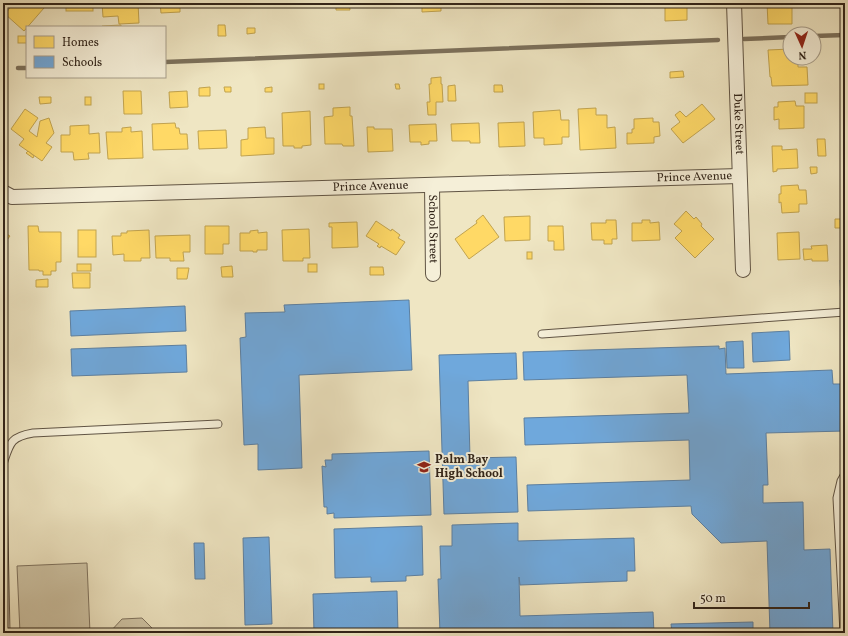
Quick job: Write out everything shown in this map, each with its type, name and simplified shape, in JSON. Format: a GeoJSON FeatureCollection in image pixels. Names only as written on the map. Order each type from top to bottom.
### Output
{"type":"FeatureCollection","features":[{"type":"Feature","properties":{"kind":"street","name":"Duke Street"},"geometry":{"type":"LineString","coordinates":[[734,3],[742,270]]}},
{"type":"Feature","properties":{"kind":"street","name":"Prince Avenue"},"geometry":{"type":"LineString","coordinates":[[3,192],[12,197],[739,176]]}},
{"type":"Feature","properties":{"kind":"street","name":"School Street"},"geometry":{"type":"LineString","coordinates":[[432,185],[433,274]]}},
{"type":"Feature","properties":{"kind":"lane"},"geometry":{"type":"LineString","coordinates":[[542,334],[845,312]]}},
{"type":"Feature","properties":{"kind":"lane"},"geometry":{"type":"LineString","coordinates":[[3,464],[9,445],[19,436],[33,433],[218,424]]}},
{"type":"Feature","properties":{"kind":"lane"},"geometry":{"type":"LineString","coordinates":[[844,633],[837,498],[840,481],[845,474]]}},
{"type":"Feature","properties":{"kind":"lane"},"geometry":{"type":"LineString","coordinates":[[3,485],[6,633]]}},
{"type":"Feature","properties":{"kind":"shaded area"},"geometry":{"type":"Polygon","coordinates":[[[87,563],[90,633],[20,633],[17,566],[87,563]]]}},
{"type":"Feature","properties":{"kind":"shaded area"},"geometry":{"type":"Polygon","coordinates":[[[142,618],[157,633],[109,633],[122,619],[142,618]]]}},
{"type":"Feature","properties":{"kind":"building: Homes"},"geometry":{"type":"Polygon","coordinates":[[[14,3],[39,3],[44,8],[28,26],[26,26],[24,31],[5,14],[14,3]]]}},
{"type":"Feature","properties":{"kind":"building: Homes"},"geometry":{"type":"Polygon","coordinates":[[[66,3],[93,3],[93,11],[66,11],[66,3]]]}},
{"type":"Feature","properties":{"kind":"building: Homes"},"geometry":{"type":"Polygon","coordinates":[[[102,3],[138,3],[139,23],[119,24],[118,16],[103,17],[102,3]]]}},
{"type":"Feature","properties":{"kind":"building: Homes"},"geometry":{"type":"Polygon","coordinates":[[[160,3],[180,3],[180,12],[161,13],[160,3]]]}},
{"type":"Feature","properties":{"kind":"building: Homes"},"geometry":{"type":"Polygon","coordinates":[[[202,3],[221,3],[221,4],[202,5],[202,3]]]}},
{"type":"Feature","properties":{"kind":"building: Homes"},"geometry":{"type":"Polygon","coordinates":[[[336,3],[349,3],[350,10],[336,10],[336,3]]]}},
{"type":"Feature","properties":{"kind":"building: Homes"},"geometry":{"type":"Polygon","coordinates":[[[422,3],[441,3],[441,11],[422,12],[422,3]]]}},
{"type":"Feature","properties":{"kind":"building: Homes"},"geometry":{"type":"Polygon","coordinates":[[[453,3],[464,3],[464,5],[454,6],[453,3]]]}},
{"type":"Feature","properties":{"kind":"building: Homes"},"geometry":{"type":"Polygon","coordinates":[[[665,3],[687,3],[687,20],[665,21],[665,3]]]}},
{"type":"Feature","properties":{"kind":"building: Homes"},"geometry":{"type":"Polygon","coordinates":[[[767,3],[792,3],[792,24],[768,24],[767,3]]]}},
{"type":"Feature","properties":{"kind":"building: Homes"},"geometry":{"type":"Polygon","coordinates":[[[218,25],[225,25],[226,36],[218,36],[218,25]]]}},
{"type":"Feature","properties":{"kind":"building: Homes"},"geometry":{"type":"Polygon","coordinates":[[[247,28],[255,28],[255,33],[247,34],[247,28]]]}},
{"type":"Feature","properties":{"kind":"building: Homes"},"geometry":{"type":"Polygon","coordinates":[[[18,36],[26,36],[26,43],[18,43],[18,36]]]}},
{"type":"Feature","properties":{"kind":"building: Homes"},"geometry":{"type":"Polygon","coordinates":[[[782,49],[782,66],[807,67],[808,85],[772,86],[768,50],[782,49]]]}},
{"type":"Feature","properties":{"kind":"building: Homes"},"geometry":{"type":"Polygon","coordinates":[[[683,71],[684,77],[670,78],[670,72],[683,71]]]}},
{"type":"Feature","properties":{"kind":"building: Homes"},"geometry":{"type":"Polygon","coordinates":[[[441,77],[443,102],[436,102],[436,115],[428,115],[427,102],[430,102],[429,84],[431,84],[431,78],[441,77]]]}},
{"type":"Feature","properties":{"kind":"building: Homes"},"geometry":{"type":"Polygon","coordinates":[[[319,84],[324,84],[324,89],[319,89],[319,84]]]}},
{"type":"Feature","properties":{"kind":"building: Homes"},"geometry":{"type":"Polygon","coordinates":[[[395,84],[399,84],[400,89],[396,89],[395,84]]]}},
{"type":"Feature","properties":{"kind":"building: Homes"},"geometry":{"type":"Polygon","coordinates":[[[455,85],[456,101],[448,101],[448,86],[455,85]]]}},
{"type":"Feature","properties":{"kind":"building: Homes"},"geometry":{"type":"Polygon","coordinates":[[[494,85],[502,85],[503,92],[494,92],[494,85]]]}},
{"type":"Feature","properties":{"kind":"building: Homes"},"geometry":{"type":"Polygon","coordinates":[[[210,87],[210,96],[199,96],[199,88],[210,87]]]}},
{"type":"Feature","properties":{"kind":"building: Homes"},"geometry":{"type":"Polygon","coordinates":[[[224,87],[231,87],[231,92],[225,92],[224,87]]]}},
{"type":"Feature","properties":{"kind":"building: Homes"},"geometry":{"type":"Polygon","coordinates":[[[272,87],[272,92],[265,92],[265,88],[272,87]]]}},
{"type":"Feature","properties":{"kind":"building: Homes"},"geometry":{"type":"Polygon","coordinates":[[[123,91],[141,91],[142,114],[124,114],[123,91]]]}},
{"type":"Feature","properties":{"kind":"building: Homes"},"geometry":{"type":"Polygon","coordinates":[[[187,91],[188,107],[170,108],[169,92],[187,91]]]}},
{"type":"Feature","properties":{"kind":"building: Homes"},"geometry":{"type":"Polygon","coordinates":[[[805,93],[817,93],[817,103],[805,103],[805,93]]]}},
{"type":"Feature","properties":{"kind":"building: Homes"},"geometry":{"type":"Polygon","coordinates":[[[39,97],[51,97],[51,103],[40,104],[39,97]]]}},
{"type":"Feature","properties":{"kind":"building: Homes"},"geometry":{"type":"Polygon","coordinates":[[[85,97],[91,97],[91,105],[85,105],[85,97]]]}},
{"type":"Feature","properties":{"kind":"building: Homes"},"geometry":{"type":"Polygon","coordinates":[[[795,101],[796,106],[804,106],[804,128],[779,129],[779,119],[774,120],[774,107],[778,107],[778,102],[795,101]]]}},
{"type":"Feature","properties":{"kind":"building: Homes"},"geometry":{"type":"Polygon","coordinates":[[[702,104],[715,119],[683,143],[671,129],[680,122],[675,115],[680,111],[686,117],[702,104]]]}},
{"type":"Feature","properties":{"kind":"building: Homes"},"geometry":{"type":"Polygon","coordinates":[[[350,107],[354,146],[325,144],[324,117],[333,116],[333,108],[350,107]]]}},
{"type":"Feature","properties":{"kind":"building: Homes"},"geometry":{"type":"Polygon","coordinates":[[[596,108],[596,115],[607,115],[607,128],[615,127],[616,148],[580,150],[578,109],[596,108]]]}},
{"type":"Feature","properties":{"kind":"building: Homes"},"geometry":{"type":"Polygon","coordinates":[[[25,109],[38,118],[29,131],[37,137],[40,121],[49,118],[54,133],[46,143],[52,147],[42,161],[19,145],[24,139],[11,129],[25,109]]]}},
{"type":"Feature","properties":{"kind":"building: Homes"},"geometry":{"type":"Polygon","coordinates":[[[560,110],[561,120],[569,120],[569,137],[562,137],[562,144],[544,145],[544,138],[534,138],[533,112],[560,110]]]}},
{"type":"Feature","properties":{"kind":"building: Homes"},"geometry":{"type":"Polygon","coordinates":[[[310,111],[311,145],[302,146],[302,148],[283,146],[282,113],[310,111]]]}},
{"type":"Feature","properties":{"kind":"building: Homes"},"geometry":{"type":"Polygon","coordinates":[[[653,118],[653,122],[659,122],[660,136],[654,137],[654,143],[627,144],[627,133],[632,133],[632,129],[634,129],[634,119],[653,118]]]}},
{"type":"Feature","properties":{"kind":"building: Homes"},"geometry":{"type":"Polygon","coordinates":[[[524,122],[525,146],[499,147],[498,123],[524,122]]]}},
{"type":"Feature","properties":{"kind":"building: Homes"},"geometry":{"type":"Polygon","coordinates":[[[175,123],[176,128],[179,128],[180,134],[187,134],[188,149],[153,150],[152,124],[175,123]]]}},
{"type":"Feature","properties":{"kind":"building: Homes"},"geometry":{"type":"Polygon","coordinates":[[[479,123],[480,143],[470,143],[470,141],[452,141],[451,124],[479,123]]]}},
{"type":"Feature","properties":{"kind":"building: Homes"},"geometry":{"type":"Polygon","coordinates":[[[436,124],[437,141],[429,141],[429,144],[421,145],[421,142],[410,142],[409,125],[436,124]]]}},
{"type":"Feature","properties":{"kind":"building: Homes"},"geometry":{"type":"Polygon","coordinates":[[[89,125],[89,134],[99,133],[100,153],[88,153],[89,159],[74,160],[73,152],[61,152],[61,135],[70,135],[70,126],[89,125]]]}},
{"type":"Feature","properties":{"kind":"building: Homes"},"geometry":{"type":"Polygon","coordinates":[[[131,127],[131,132],[142,131],[143,158],[108,159],[106,132],[122,132],[122,128],[131,127]]]}},
{"type":"Feature","properties":{"kind":"building: Homes"},"geometry":{"type":"Polygon","coordinates":[[[265,127],[266,138],[274,138],[274,154],[241,156],[241,140],[248,139],[248,128],[265,127]]]}},
{"type":"Feature","properties":{"kind":"building: Homes"},"geometry":{"type":"Polygon","coordinates":[[[367,127],[374,127],[374,129],[392,129],[393,151],[368,152],[367,127]]]}},
{"type":"Feature","properties":{"kind":"building: Homes"},"geometry":{"type":"Polygon","coordinates":[[[226,130],[227,148],[199,149],[198,131],[226,130]]]}},
{"type":"Feature","properties":{"kind":"building: Homes"},"geometry":{"type":"Polygon","coordinates":[[[817,139],[825,139],[826,156],[818,156],[817,139]]]}},
{"type":"Feature","properties":{"kind":"building: Homes"},"geometry":{"type":"Polygon","coordinates":[[[772,146],[782,146],[782,150],[797,149],[798,168],[777,169],[777,171],[773,172],[772,146]]]}},
{"type":"Feature","properties":{"kind":"building: Homes"},"geometry":{"type":"Polygon","coordinates":[[[28,151],[34,156],[33,158],[26,153],[28,151]]]}},
{"type":"Feature","properties":{"kind":"building: Homes"},"geometry":{"type":"Polygon","coordinates":[[[810,167],[817,167],[817,173],[811,174],[810,167]]]}},
{"type":"Feature","properties":{"kind":"building: Homes"},"geometry":{"type":"Polygon","coordinates":[[[798,185],[799,190],[806,190],[807,204],[799,204],[799,212],[782,213],[781,202],[779,203],[781,186],[798,185]]]}},
{"type":"Feature","properties":{"kind":"building: Homes"},"geometry":{"type":"Polygon","coordinates":[[[686,211],[694,219],[696,217],[702,224],[701,226],[714,239],[695,258],[675,238],[682,231],[674,224],[686,211]]]}},
{"type":"Feature","properties":{"kind":"building: Homes"},"geometry":{"type":"Polygon","coordinates":[[[844,214],[845,228],[835,228],[835,219],[844,219],[844,214]]]}},
{"type":"Feature","properties":{"kind":"building: Homes"},"geometry":{"type":"Polygon","coordinates":[[[483,215],[499,237],[469,259],[455,239],[477,223],[476,221],[483,215]]]}},
{"type":"Feature","properties":{"kind":"building: Homes"},"geometry":{"type":"Polygon","coordinates":[[[530,216],[530,240],[505,241],[504,217],[530,216]]]}},
{"type":"Feature","properties":{"kind":"building: Homes"},"geometry":{"type":"Polygon","coordinates":[[[606,220],[616,220],[617,239],[612,239],[612,244],[604,244],[604,240],[592,240],[591,223],[606,223],[606,220]]]}},
{"type":"Feature","properties":{"kind":"building: Homes"},"geometry":{"type":"Polygon","coordinates":[[[642,220],[650,220],[650,223],[659,222],[660,240],[632,241],[632,223],[642,223],[642,220]]]}},
{"type":"Feature","properties":{"kind":"building: Homes"},"geometry":{"type":"Polygon","coordinates":[[[376,221],[391,231],[392,229],[400,235],[398,238],[405,242],[396,255],[381,246],[380,248],[377,246],[379,244],[366,236],[376,221]]]}},
{"type":"Feature","properties":{"kind":"building: Homes"},"geometry":{"type":"Polygon","coordinates":[[[357,222],[358,247],[332,248],[332,227],[329,227],[329,223],[357,222]]]}},
{"type":"Feature","properties":{"kind":"building: Homes"},"geometry":{"type":"Polygon","coordinates":[[[28,226],[38,226],[39,232],[61,232],[61,262],[56,262],[56,271],[51,271],[51,275],[43,275],[43,271],[39,270],[29,270],[28,226]]]}},
{"type":"Feature","properties":{"kind":"building: Homes"},"geometry":{"type":"Polygon","coordinates":[[[205,226],[229,226],[229,244],[223,244],[223,254],[205,254],[205,226]]]}},
{"type":"Feature","properties":{"kind":"building: Homes"},"geometry":{"type":"Polygon","coordinates":[[[548,226],[563,226],[564,250],[554,250],[554,241],[548,241],[548,226]]]}},
{"type":"Feature","properties":{"kind":"building: Homes"},"geometry":{"type":"Polygon","coordinates":[[[309,229],[310,258],[303,258],[303,261],[283,261],[282,230],[309,229]]]}},
{"type":"Feature","properties":{"kind":"building: Homes"},"geometry":{"type":"Polygon","coordinates":[[[78,230],[96,230],[96,257],[78,257],[78,230]]]}},
{"type":"Feature","properties":{"kind":"building: Homes"},"geometry":{"type":"Polygon","coordinates":[[[149,230],[150,258],[141,258],[141,261],[124,261],[124,254],[113,255],[112,236],[121,236],[121,233],[127,233],[127,231],[149,230]]]}},
{"type":"Feature","properties":{"kind":"building: Homes"},"geometry":{"type":"Polygon","coordinates":[[[258,230],[258,233],[267,232],[267,250],[257,250],[257,252],[240,251],[240,233],[250,233],[250,231],[258,230]]]}},
{"type":"Feature","properties":{"kind":"building: Homes"},"geometry":{"type":"Polygon","coordinates":[[[3,232],[10,236],[7,240],[5,239],[3,244],[3,232]]]}},
{"type":"Feature","properties":{"kind":"building: Homes"},"geometry":{"type":"Polygon","coordinates":[[[799,232],[800,259],[778,260],[777,233],[799,232]]]}},
{"type":"Feature","properties":{"kind":"building: Homes"},"geometry":{"type":"Polygon","coordinates":[[[190,235],[190,252],[183,252],[184,261],[170,261],[170,258],[156,258],[155,236],[190,235]]]}},
{"type":"Feature","properties":{"kind":"building: Homes"},"geometry":{"type":"Polygon","coordinates":[[[827,245],[828,261],[812,261],[812,259],[804,260],[803,249],[812,249],[811,246],[827,245]]]}},
{"type":"Feature","properties":{"kind":"building: Homes"},"geometry":{"type":"Polygon","coordinates":[[[527,252],[532,252],[532,259],[527,259],[527,252]]]}},
{"type":"Feature","properties":{"kind":"building: Homes"},"geometry":{"type":"Polygon","coordinates":[[[77,264],[91,264],[91,271],[77,271],[77,264]]]}},
{"type":"Feature","properties":{"kind":"building: Homes"},"geometry":{"type":"Polygon","coordinates":[[[308,264],[317,264],[317,272],[308,272],[308,264]]]}},
{"type":"Feature","properties":{"kind":"building: Homes"},"geometry":{"type":"Polygon","coordinates":[[[232,266],[233,277],[222,277],[221,267],[232,266]]]}},
{"type":"Feature","properties":{"kind":"building: Homes"},"geometry":{"type":"Polygon","coordinates":[[[370,267],[383,267],[384,275],[370,275],[370,267]]]}},
{"type":"Feature","properties":{"kind":"building: Homes"},"geometry":{"type":"Polygon","coordinates":[[[177,268],[189,268],[187,279],[177,279],[177,268]]]}},
{"type":"Feature","properties":{"kind":"building: Homes"},"geometry":{"type":"Polygon","coordinates":[[[72,273],[90,273],[90,288],[73,288],[72,273]]]}},
{"type":"Feature","properties":{"kind":"building: Homes"},"geometry":{"type":"Polygon","coordinates":[[[48,279],[48,287],[36,287],[36,280],[48,279]]]}},
{"type":"Feature","properties":{"kind":"building: Schools"},"geometry":{"type":"Polygon","coordinates":[[[840,280],[845,280],[845,296],[841,296],[840,280]]]}},
{"type":"Feature","properties":{"kind":"building: Schools"},"geometry":{"type":"Polygon","coordinates":[[[409,300],[412,370],[299,375],[302,468],[258,470],[258,444],[244,445],[240,338],[246,337],[245,313],[285,312],[284,305],[409,300]]]}},
{"type":"Feature","properties":{"kind":"building: Schools"},"geometry":{"type":"Polygon","coordinates":[[[185,306],[186,331],[71,336],[70,311],[185,306]]]}},
{"type":"Feature","properties":{"kind":"building: Schools"},"geometry":{"type":"Polygon","coordinates":[[[789,331],[790,360],[753,362],[752,333],[789,331]]]}},
{"type":"Feature","properties":{"kind":"building: Schools"},"geometry":{"type":"Polygon","coordinates":[[[743,341],[744,368],[727,368],[726,342],[743,341]]]}},
{"type":"Feature","properties":{"kind":"building: Schools"},"geometry":{"type":"Polygon","coordinates":[[[186,345],[187,372],[72,376],[71,349],[186,345]]]}},
{"type":"Feature","properties":{"kind":"building: Schools"},"geometry":{"type":"Polygon","coordinates":[[[719,346],[719,349],[725,348],[726,374],[832,370],[833,384],[845,384],[845,431],[766,433],[768,485],[763,485],[763,503],[803,502],[804,550],[830,549],[833,633],[770,633],[767,541],[721,543],[692,514],[691,506],[528,511],[527,485],[690,480],[689,440],[525,445],[524,418],[689,413],[687,375],[524,380],[523,352],[719,346]]]}},
{"type":"Feature","properties":{"kind":"building: Schools"},"geometry":{"type":"Polygon","coordinates":[[[516,353],[517,379],[468,381],[470,458],[516,457],[518,512],[444,514],[439,355],[516,353]]]}},
{"type":"Feature","properties":{"kind":"building: Schools"},"geometry":{"type":"Polygon","coordinates":[[[429,451],[431,515],[334,518],[334,513],[327,514],[327,507],[324,507],[322,466],[326,467],[325,460],[332,460],[332,454],[429,451]]]}},
{"type":"Feature","properties":{"kind":"building: Schools"},"geometry":{"type":"Polygon","coordinates":[[[518,523],[518,541],[634,538],[635,571],[627,571],[627,581],[520,585],[519,577],[520,616],[653,612],[654,633],[440,633],[438,579],[441,579],[440,546],[452,546],[452,525],[518,523]]]}},
{"type":"Feature","properties":{"kind":"building: Schools"},"geometry":{"type":"Polygon","coordinates":[[[422,526],[423,575],[406,576],[406,581],[371,582],[371,577],[335,578],[334,529],[422,526]]]}},
{"type":"Feature","properties":{"kind":"building: Schools"},"geometry":{"type":"Polygon","coordinates":[[[269,537],[272,624],[245,625],[243,538],[269,537]]]}},
{"type":"Feature","properties":{"kind":"building: Schools"},"geometry":{"type":"Polygon","coordinates":[[[194,543],[204,543],[205,579],[195,579],[194,543]]]}},
{"type":"Feature","properties":{"kind":"building: Schools"},"geometry":{"type":"Polygon","coordinates":[[[397,591],[398,633],[314,633],[313,594],[397,591]]]}},
{"type":"Feature","properties":{"kind":"building: Schools"},"geometry":{"type":"Polygon","coordinates":[[[753,622],[753,633],[672,633],[671,624],[753,622]]]}},
{"type":"Feature","properties":{"kind":"waterway"},"geometry":{"type":"LineString","coordinates":[[822,36],[845,35]]}},
{"type":"Feature","properties":{"kind":"waterway"},"geometry":{"type":"LineString","coordinates":[[744,39],[782,37]]}},
{"type":"Feature","properties":{"kind":"waterway"},"geometry":{"type":"LineString","coordinates":[[166,62],[718,40]]}},
{"type":"Feature","properties":{"kind":"waterway"},"geometry":{"type":"LineString","coordinates":[[18,68],[26,68]]}},
{"type":"Feature","properties":{"kind":"place","name":"Palm Bay High School"},"geometry":{"type":"Point","coordinates":[424,467]}}]}
